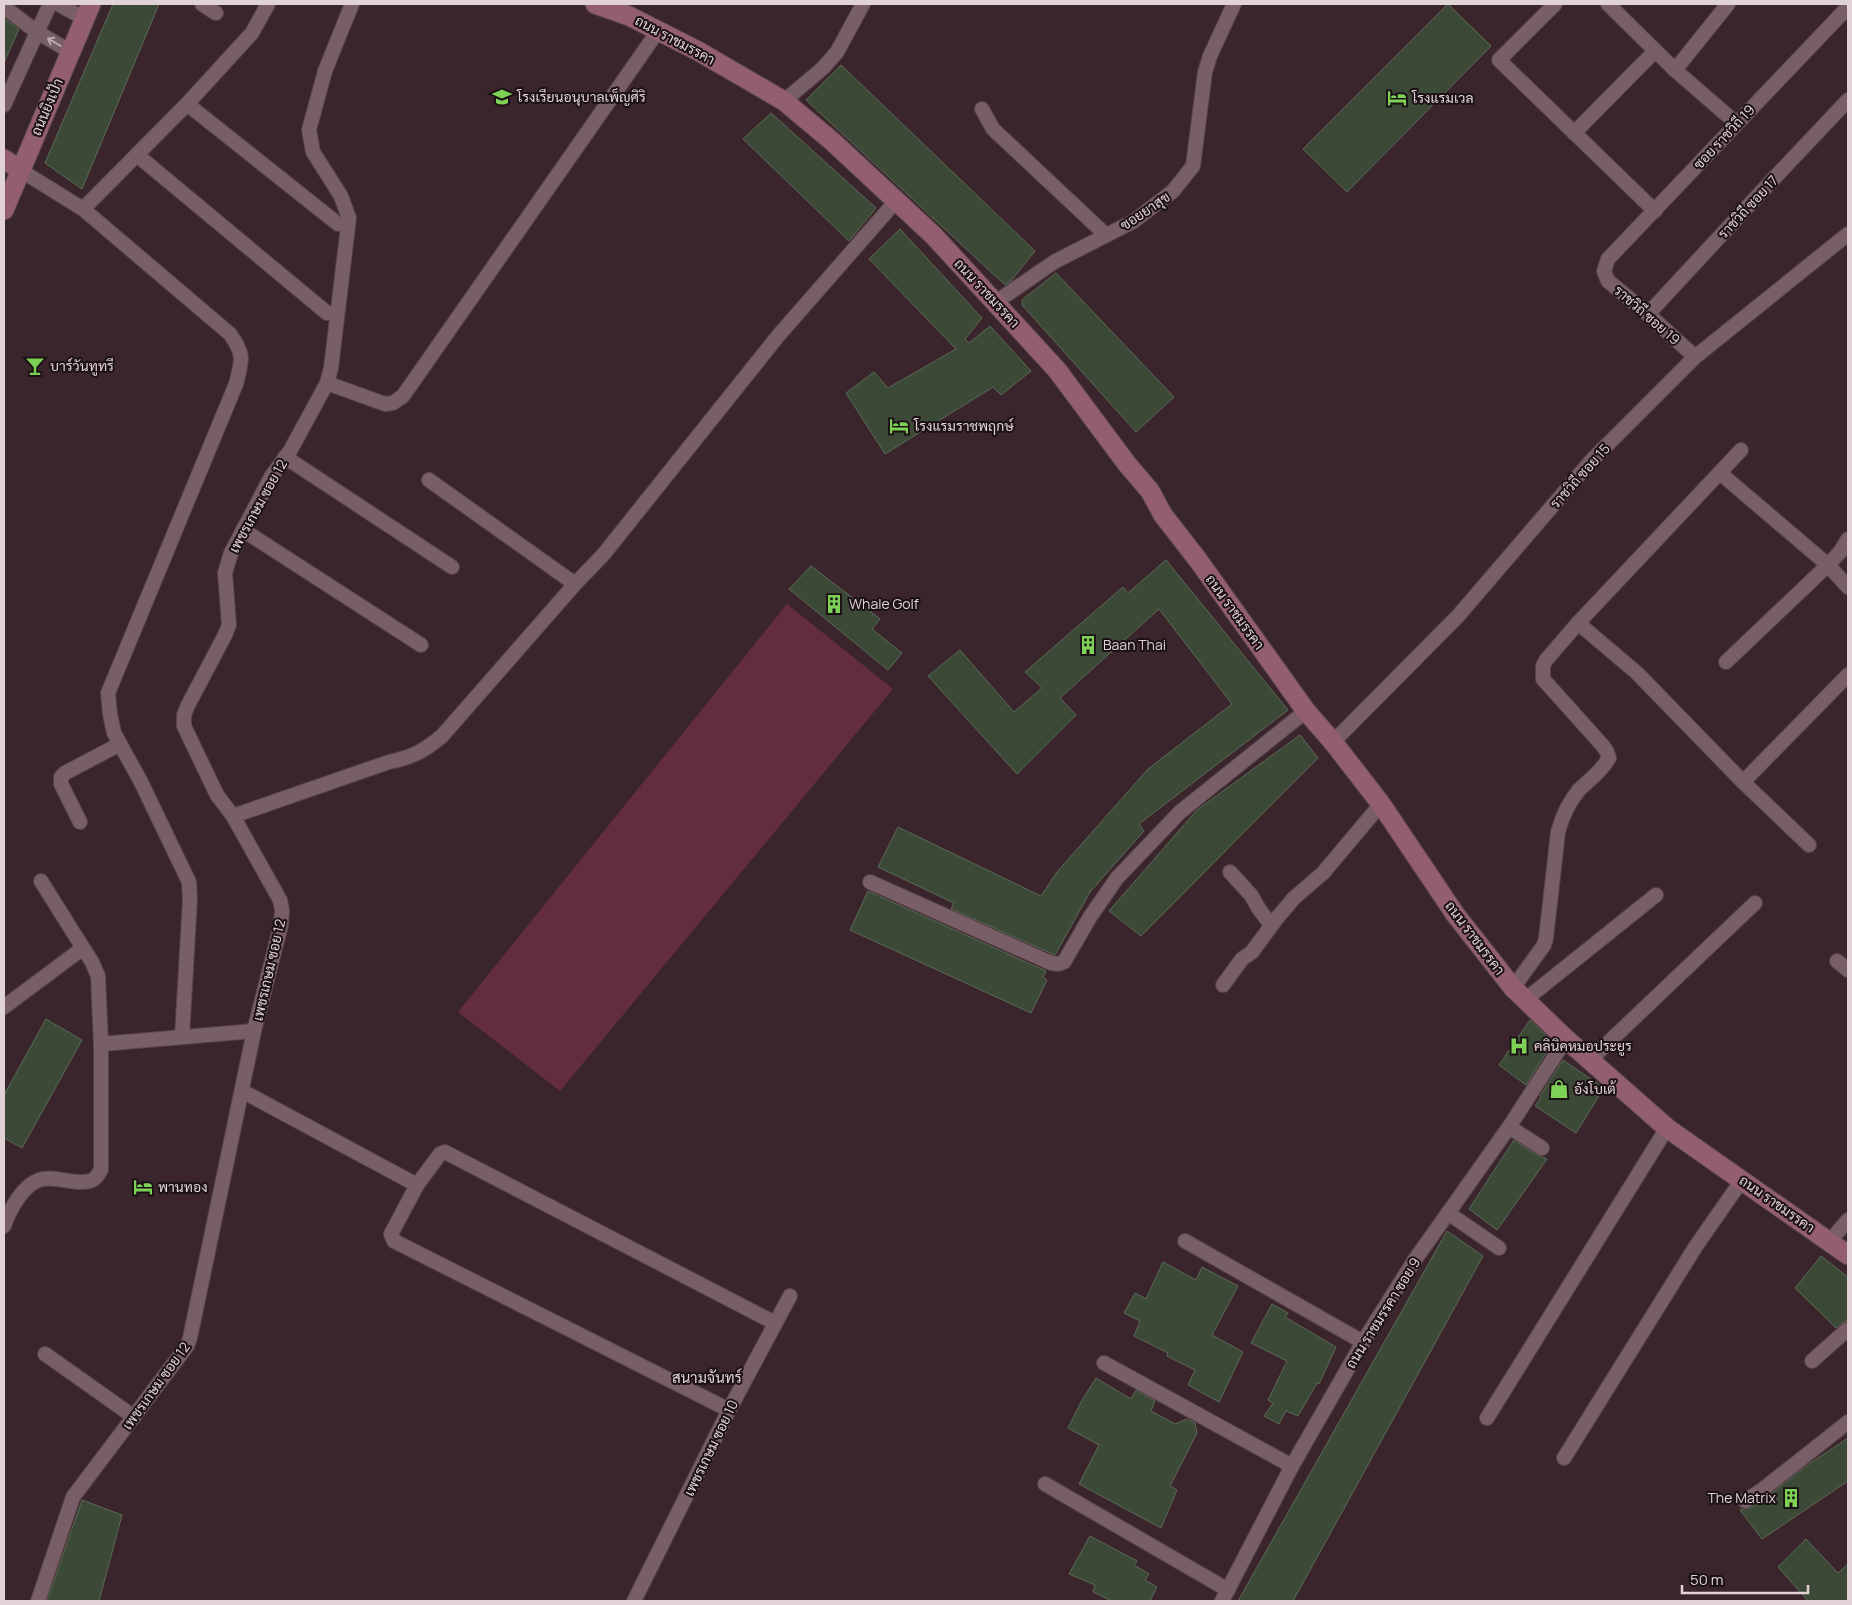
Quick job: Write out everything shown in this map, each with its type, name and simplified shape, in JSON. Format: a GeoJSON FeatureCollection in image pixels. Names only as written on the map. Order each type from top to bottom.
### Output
{"type":"FeatureCollection","features":[{"type":"Feature","properties":{"kind":"street"},"geometry":{"type":"LineString","coordinates":[[4,105],[50,4]]}},
{"type":"Feature","properties":{"kind":"street"},"geometry":{"type":"LineString","coordinates":[[58,4],[88,12]]}},
{"type":"Feature","properties":{"kind":"street"},"geometry":{"type":"LineString","coordinates":[[202,4],[216,13]]}},
{"type":"Feature","properties":{"kind":"street"},"geometry":{"type":"LineString","coordinates":[[84,209],[187,104],[252,33],[268,4]]}},
{"type":"Feature","properties":{"kind":"street","name":"เพชรเกษม ซอย 12"},"geometry":{"type":"LineString","coordinates":[[38,1601],[72,1497],[187,1346],[192,1332],[254,1030],[281,925],[282,910],[280,900],[233,816],[217,795],[184,726],[184,715],[229,624],[225,573],[231,552],[327,383],[331,368],[331,317],[349,218],[341,196],[314,152],[309,130],[325,71],[352,4]]}},
{"type":"Feature","properties":{"kind":"street","name":"ถนน ราชมรรคา"},"geometry":{"type":"LineString","coordinates":[[596,4],[629,16],[698,51],[784,101],[832,142],[934,236],[1057,370],[1127,464],[1150,491],[1163,515],[1198,560],[1306,711],[1333,742],[1381,804],[1455,914],[1519,994],[1566,1039],[1591,1059],[1667,1128],[1830,1240],[1848,1255]]}},
{"type":"Feature","properties":{"kind":"street"},"geometry":{"type":"LineString","coordinates":[[784,101],[823,68],[837,52],[862,4]]}},
{"type":"Feature","properties":{"kind":"street","name":"ซอยยาสุข"},"geometry":{"type":"LineString","coordinates":[[996,302],[1054,262],[1134,221],[1173,191],[1193,166],[1205,72],[1210,56],[1234,4]]}},
{"type":"Feature","properties":{"kind":"street"},"geometry":{"type":"LineString","coordinates":[[1555,4],[1499,60],[1655,211]]}},
{"type":"Feature","properties":{"kind":"street"},"geometry":{"type":"LineString","coordinates":[[1608,4],[1675,70],[1736,123]]}},
{"type":"Feature","properties":{"kind":"street"},"geometry":{"type":"LineString","coordinates":[[1675,70],[1728,4]]}},
{"type":"Feature","properties":{"kind":"street","name":"ซอย ราชวิถี 19"},"geometry":{"type":"LineString","coordinates":[[1604,270],[1608,259],[1848,7]]}},
{"type":"Feature","properties":{"kind":"street"},"geometry":{"type":"LineString","coordinates":[[4,8],[37,32],[71,52]]}},
{"type":"Feature","properties":{"kind":"street","name":"ถนนยิงเป้า"},"geometry":{"type":"LineString","coordinates":[[4,210],[88,12]]}},
{"type":"Feature","properties":{"kind":"street"},"geometry":{"type":"LineString","coordinates":[[327,383],[385,404],[393,403],[403,396],[658,31]]}},
{"type":"Feature","properties":{"kind":"street"},"geometry":{"type":"LineString","coordinates":[[1574,133],[1655,50]]}},
{"type":"Feature","properties":{"kind":"street","name":"ราชวิถี ซอย 17"},"geometry":{"type":"LineString","coordinates":[[1648,314],[1848,100]]}},
{"type":"Feature","properties":{"kind":"street"},"geometry":{"type":"LineString","coordinates":[[187,104],[338,224]]}},
{"type":"Feature","properties":{"kind":"street"},"geometry":{"type":"LineString","coordinates":[[982,109],[993,129],[1106,235]]}},
{"type":"Feature","properties":{"kind":"street"},"geometry":{"type":"LineString","coordinates":[[137,155],[331,317]]}},
{"type":"Feature","properties":{"kind":"street"},"geometry":{"type":"LineString","coordinates":[[4,159],[84,209],[230,334],[240,348],[242,363],[236,384],[108,693],[114,733],[141,782],[190,882],[182,1037]]}},
{"type":"Feature","properties":{"kind":"street"},"geometry":{"type":"LineString","coordinates":[[233,816],[389,762],[410,757],[425,750],[442,736],[575,584],[603,555],[778,336],[896,201]]}},
{"type":"Feature","properties":{"kind":"street","name":"ราชวิถี ซอย 15"},"geometry":{"type":"LineString","coordinates":[[1333,742],[1458,616],[1591,462],[1695,356],[1848,234]]}},
{"type":"Feature","properties":{"kind":"street","name":"ราชวิถี ซอย 19"},"geometry":{"type":"LineString","coordinates":[[1604,270],[1608,282],[1648,314],[1695,356]]}},
{"type":"Feature","properties":{"kind":"street"},"geometry":{"type":"LineString","coordinates":[[1519,994],[1546,938],[1558,832],[1562,816],[1578,792],[1609,758],[1608,752],[1542,679],[1543,666],[1578,623],[1741,450]]}},
{"type":"Feature","properties":{"kind":"street"},"geometry":{"type":"LineString","coordinates":[[285,457],[452,567]]}},
{"type":"Feature","properties":{"kind":"street"},"geometry":{"type":"LineString","coordinates":[[1720,473],[1828,566],[1848,587]]}},
{"type":"Feature","properties":{"kind":"street"},"geometry":{"type":"LineString","coordinates":[[429,480],[575,584]]}},
{"type":"Feature","properties":{"kind":"street"},"geometry":{"type":"LineString","coordinates":[[244,530],[421,645]]}},
{"type":"Feature","properties":{"kind":"street"},"geometry":{"type":"LineString","coordinates":[[1726,662],[1828,566],[1848,539]]}},
{"type":"Feature","properties":{"kind":"street"},"geometry":{"type":"LineString","coordinates":[[1578,623],[1637,673],[1743,782],[1809,845]]}},
{"type":"Feature","properties":{"kind":"street"},"geometry":{"type":"LineString","coordinates":[[1743,782],[1848,675]]}},
{"type":"Feature","properties":{"kind":"street"},"geometry":{"type":"LineString","coordinates":[[870,882],[1051,962],[1058,964],[1064,962],[1117,878],[1180,812],[1306,711]]}},
{"type":"Feature","properties":{"kind":"street"},"geometry":{"type":"LineString","coordinates":[[80,822],[61,784],[61,777],[65,773],[120,744]]}},
{"type":"Feature","properties":{"kind":"street"},"geometry":{"type":"LineString","coordinates":[[1224,985],[1242,960],[1252,952],[1271,925],[1294,898],[1323,873],[1381,804]]}},
{"type":"Feature","properties":{"kind":"street"},"geometry":{"type":"LineString","coordinates":[[1230,872],[1251,895],[1271,925]]}},
{"type":"Feature","properties":{"kind":"street"},"geometry":{"type":"LineString","coordinates":[[4,1226],[15,1202],[32,1184],[40,1179],[86,1182],[94,1179],[101,1170],[98,976],[92,962],[41,881]]}},
{"type":"Feature","properties":{"kind":"street"},"geometry":{"type":"LineString","coordinates":[[1519,994],[1656,895]]}},
{"type":"Feature","properties":{"kind":"street"},"geometry":{"type":"LineString","coordinates":[[1591,1059],[1755,903]]}},
{"type":"Feature","properties":{"kind":"street"},"geometry":{"type":"LineString","coordinates":[[4,1007],[83,948]]}},
{"type":"Feature","properties":{"kind":"street"},"geometry":{"type":"LineString","coordinates":[[100,1044],[254,1030]]}},
{"type":"Feature","properties":{"kind":"street","name":"ถนน ราชมรรคา ซอย 9"},"geometry":{"type":"LineString","coordinates":[[1225,1596],[1292,1466],[1363,1342],[1414,1261],[1509,1127],[1566,1039]]}},
{"type":"Feature","properties":{"kind":"street"},"geometry":{"type":"LineString","coordinates":[[242,1092],[416,1185]]}},
{"type":"Feature","properties":{"kind":"street"},"geometry":{"type":"LineString","coordinates":[[1509,1127],[1542,1148]]}},
{"type":"Feature","properties":{"kind":"street"},"geometry":{"type":"LineString","coordinates":[[1487,1418],[1667,1128]]}},
{"type":"Feature","properties":{"kind":"street"},"geometry":{"type":"LineString","coordinates":[[729,1410],[394,1241],[391,1234],[416,1185],[440,1154],[445,1152],[775,1322]]}},
{"type":"Feature","properties":{"kind":"street"},"geometry":{"type":"LineString","coordinates":[[1564,1458],[1696,1246],[1742,1180]]}},
{"type":"Feature","properties":{"kind":"street"},"geometry":{"type":"LineString","coordinates":[[1448,1213],[1498,1248]]}},
{"type":"Feature","properties":{"kind":"street"},"geometry":{"type":"LineString","coordinates":[[1830,1240],[1848,1220]]}},
{"type":"Feature","properties":{"kind":"street"},"geometry":{"type":"LineString","coordinates":[[1185,1241],[1363,1342]]}},
{"type":"Feature","properties":{"kind":"street","name":"เพชรเกษม ซอย 10"},"geometry":{"type":"LineString","coordinates":[[634,1601],[729,1410],[790,1296]]}},
{"type":"Feature","properties":{"kind":"street"},"geometry":{"type":"LineString","coordinates":[[1812,1361],[1848,1329]]}},
{"type":"Feature","properties":{"kind":"street"},"geometry":{"type":"LineString","coordinates":[[45,1354],[134,1417]]}},
{"type":"Feature","properties":{"kind":"street"},"geometry":{"type":"LineString","coordinates":[[1104,1363],[1292,1466]]}},
{"type":"Feature","properties":{"kind":"street"},"geometry":{"type":"LineString","coordinates":[[1744,1501],[1762,1490],[1848,1422]]}},
{"type":"Feature","properties":{"kind":"street"},"geometry":{"type":"LineString","coordinates":[[1045,1484],[1225,1596]]}},
{"type":"Feature","properties":{"kind":"shaded area"},"geometry":{"type":"Polygon","coordinates":[[[787,604],[893,689],[560,1091],[458,1012],[787,604]]]}},
{"type":"Feature","properties":{"kind":"building"},"geometry":{"type":"Polygon","coordinates":[[[113,4],[159,4],[82,189],[45,163],[113,4]]]}},
{"type":"Feature","properties":{"kind":"building","name":"โรงแรมเวล"},"geometry":{"type":"Polygon","coordinates":[[[1448,4],[1491,46],[1347,192],[1303,149],[1448,4]]]}},
{"type":"Feature","properties":{"kind":"building"},"geometry":{"type":"Polygon","coordinates":[[[4,18],[19,29],[4,63],[4,18]]]}},
{"type":"Feature","properties":{"kind":"building"},"geometry":{"type":"Polygon","coordinates":[[[841,65],[1035,251],[1011,281],[1005,285],[806,100],[841,65]]]}},
{"type":"Feature","properties":{"kind":"building"},"geometry":{"type":"Polygon","coordinates":[[[771,113],[876,208],[849,241],[743,139],[771,113]]]}},
{"type":"Feature","properties":{"kind":"building"},"geometry":{"type":"Polygon","coordinates":[[[900,229],[982,318],[965,339],[969,343],[990,326],[1031,371],[1001,395],[993,387],[885,454],[846,393],[874,372],[888,388],[956,349],[869,259],[900,229]]]}},
{"type":"Feature","properties":{"kind":"building"},"geometry":{"type":"Polygon","coordinates":[[[1056,273],[1174,397],[1136,432],[1022,305],[1022,300],[1056,273]]]}},
{"type":"Feature","properties":{"kind":"building"},"geometry":{"type":"Polygon","coordinates":[[[1166,560],[1288,710],[1139,824],[1144,831],[1090,892],[1055,955],[951,909],[954,903],[878,867],[898,827],[1041,896],[1057,872],[1148,769],[1232,704],[1159,609],[1060,698],[1076,715],[1017,774],[928,676],[960,650],[1014,712],[1042,688],[1025,672],[1123,587],[1128,593],[1166,560]]]}},
{"type":"Feature","properties":{"kind":"building","name":"Whale Golf"},"geometry":{"type":"Polygon","coordinates":[[[811,566],[880,619],[872,629],[902,653],[888,670],[789,589],[811,566]]]}},
{"type":"Feature","properties":{"kind":"building"},"geometry":{"type":"Polygon","coordinates":[[[1300,735],[1318,758],[1141,936],[1109,911],[1197,810],[1300,735]]]}},
{"type":"Feature","properties":{"kind":"building"},"geometry":{"type":"Polygon","coordinates":[[[868,891],[1046,971],[1043,977],[1047,980],[1031,1013],[850,930],[868,891]]]}},
{"type":"Feature","properties":{"kind":"building"},"geometry":{"type":"Polygon","coordinates":[[[46,1019],[82,1040],[22,1148],[4,1138],[4,1095],[46,1019]]]}},
{"type":"Feature","properties":{"kind":"building"},"geometry":{"type":"Polygon","coordinates":[[[1530,1020],[1553,1042],[1526,1085],[1499,1065],[1530,1020]]]}},
{"type":"Feature","properties":{"kind":"building"},"geometry":{"type":"Polygon","coordinates":[[[1563,1060],[1604,1088],[1576,1133],[1535,1106],[1563,1060]]]}},
{"type":"Feature","properties":{"kind":"building"},"geometry":{"type":"Polygon","coordinates":[[[1514,1140],[1537,1155],[1547,1159],[1497,1230],[1469,1209],[1514,1140]]]}},
{"type":"Feature","properties":{"kind":"building"},"geometry":{"type":"Polygon","coordinates":[[[1447,1231],[1483,1256],[1293,1601],[1238,1601],[1447,1231]]]}},
{"type":"Feature","properties":{"kind":"building"},"geometry":{"type":"Polygon","coordinates":[[[1821,1256],[1848,1277],[1848,1320],[1836,1328],[1795,1288],[1821,1256]]]}},
{"type":"Feature","properties":{"kind":"building"},"geometry":{"type":"Polygon","coordinates":[[[1163,1262],[1196,1280],[1202,1267],[1238,1286],[1212,1335],[1243,1352],[1219,1402],[1188,1385],[1195,1370],[1167,1356],[1168,1353],[1134,1336],[1140,1321],[1124,1313],[1135,1293],[1146,1299],[1163,1262]]]}},
{"type":"Feature","properties":{"kind":"building"},"geometry":{"type":"Polygon","coordinates":[[[1272,1304],[1288,1313],[1285,1317],[1336,1347],[1319,1384],[1317,1383],[1298,1416],[1286,1411],[1279,1424],[1264,1416],[1273,1403],[1268,1400],[1287,1361],[1251,1343],[1272,1304]]]}},
{"type":"Feature","properties":{"kind":"building"},"geometry":{"type":"Polygon","coordinates":[[[1096,1378],[1131,1399],[1136,1390],[1155,1401],[1151,1411],[1175,1424],[1187,1419],[1195,1423],[1197,1433],[1170,1486],[1177,1490],[1161,1528],[1079,1484],[1099,1445],[1068,1428],[1096,1378]]]}},
{"type":"Feature","properties":{"kind":"building","name":"The Matrix"},"geometry":{"type":"Polygon","coordinates":[[[1848,1438],[1848,1481],[1762,1539],[1740,1510],[1750,1508],[1767,1497],[1809,1464],[1848,1438]]]}},
{"type":"Feature","properties":{"kind":"building"},"geometry":{"type":"Polygon","coordinates":[[[82,1500],[122,1515],[99,1601],[47,1601],[82,1500]]]}},
{"type":"Feature","properties":{"kind":"building"},"geometry":{"type":"Polygon","coordinates":[[[1090,1536],[1137,1561],[1134,1565],[1149,1574],[1145,1580],[1157,1587],[1150,1601],[1112,1601],[1093,1592],[1095,1585],[1069,1574],[1090,1536]]]}},
{"type":"Feature","properties":{"kind":"building"},"geometry":{"type":"Polygon","coordinates":[[[1806,1539],[1838,1573],[1848,1564],[1848,1601],[1808,1601],[1778,1567],[1806,1539]]]}},
{"type":"Feature","properties":{"kind":"place","name":"โรงเรียนอนุบาลเพ็ญศิริ"},"geometry":{"type":"Point","coordinates":[502,97]}},
{"type":"Feature","properties":{"kind":"place","name":"โรงแรมเวล"},"geometry":{"type":"Point","coordinates":[1397,98]}},
{"type":"Feature","properties":{"kind":"place","name":"บาร์วันทูทรี"},"geometry":{"type":"Point","coordinates":[35,366]}},
{"type":"Feature","properties":{"kind":"place","name":"โรงแรมราชพฤกษ์"},"geometry":{"type":"Point","coordinates":[899,426]}},
{"type":"Feature","properties":{"kind":"place","name":"Whale Golf"},"geometry":{"type":"Point","coordinates":[834,604]}},
{"type":"Feature","properties":{"kind":"place","name":"Baan Thai"},"geometry":{"type":"Point","coordinates":[1088,645]}},
{"type":"Feature","properties":{"kind":"place","name":"คลินิคหมอประยูร"},"geometry":{"type":"Point","coordinates":[1519,1046]}},
{"type":"Feature","properties":{"kind":"place","name":"อังโบเต้"},"geometry":{"type":"Point","coordinates":[1559,1089]}},
{"type":"Feature","properties":{"kind":"place","name":"พานทอง"},"geometry":{"type":"Point","coordinates":[143,1187]}},
{"type":"Feature","properties":{"kind":"place","name":"The Matrix"},"geometry":{"type":"Point","coordinates":[1791,1498]}},
{"type":"Feature","properties":{"kind":"district","name":"สนามจันทร์"},"geometry":{"type":"Point","coordinates":[707,1378]}}]}
